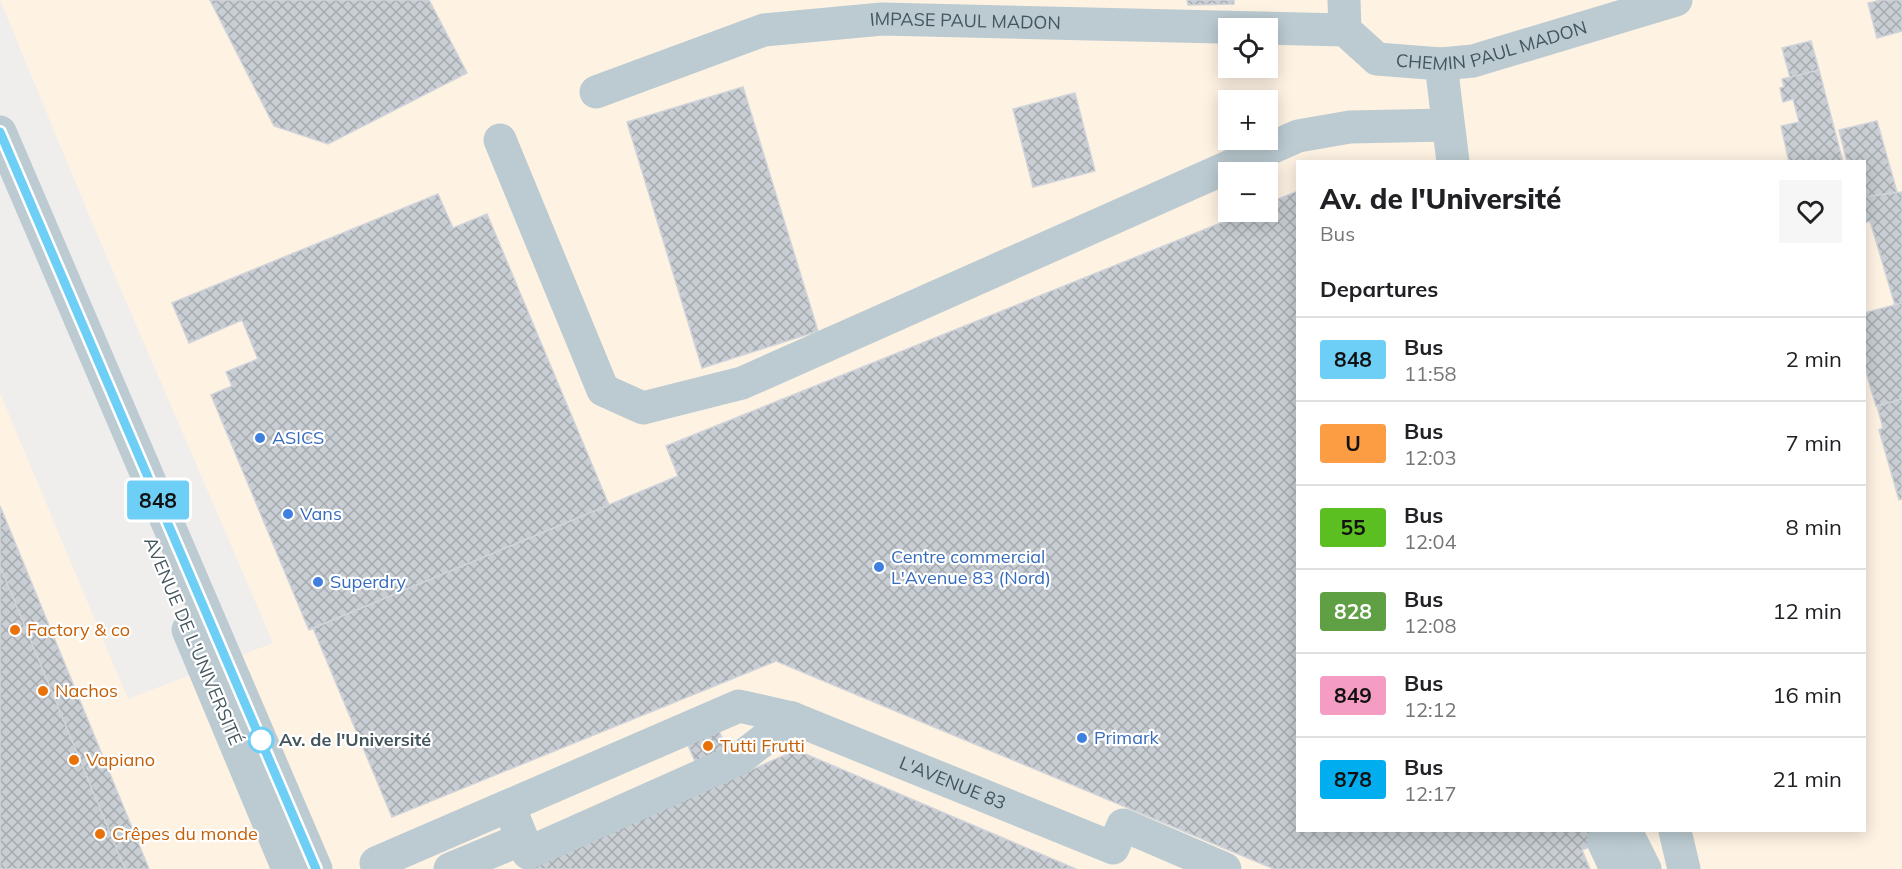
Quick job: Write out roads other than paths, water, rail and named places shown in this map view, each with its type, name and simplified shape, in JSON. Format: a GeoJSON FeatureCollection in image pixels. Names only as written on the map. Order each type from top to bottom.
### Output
{"type":"FeatureCollection","features":[{"type":"Feature","properties":{"kind":"street","name":"CHEMIN PAUL MADON"},"geometry":{"type":"LineString","coordinates":[[1345,15],[1377,59],[1441,64],[1473,61],[1676,0]]}},
{"type":"Feature","properties":{"kind":"street","name":"IMPASE PAUL MADON"},"geometry":{"type":"LineString","coordinates":[[596,92],[764,30],[882,19],[1345,15]]}},
{"type":"Feature","properties":{"kind":"street"},"geometry":{"type":"LineString","coordinates":[[1441,64],[1453,160]]}},
{"type":"Feature","properties":{"kind":"street"},"geometry":{"type":"LineString","coordinates":[[500,140],[603,390],[643,408],[742,383],[1298,136],[1350,127],[1447,125]]}},
{"type":"Feature","properties":{"kind":"street","name":"AVENUE DE L'UNIVERSITÉ"},"geometry":{"type":"LineString","coordinates":[[0,132],[316,869]]}},
{"type":"Feature","properties":{"kind":"street","name":"AVENUE DE L'UNIVERSITÉ"},"geometry":{"type":"LineString","coordinates":[[0,180],[288,869]]}},
{"type":"Feature","properties":{"kind":"street","name":"L'AVENUE 83"},"geometry":{"type":"LineString","coordinates":[[379,869],[376,863],[739,706],[792,718],[1110,858],[1123,825],[1225,869]]}},
{"type":"Feature","properties":{"kind":"street"},"geometry":{"type":"LineString","coordinates":[[509,806],[528,853],[740,759],[792,718]]}},
{"type":"Feature","properties":{"kind":"street"},"geometry":{"type":"LineString","coordinates":[[620,757],[639,804]]}},
{"type":"Feature","properties":{"kind":"street"},"geometry":{"type":"LineString","coordinates":[[1675,832],[1684,869]]}},
{"type":"Feature","properties":{"kind":"street"},"geometry":{"type":"LineString","coordinates":[[450,869],[522,839]]}},
{"type":"Feature","properties":{"kind":"street"},"geometry":{"type":"LineString","coordinates":[[1615,847],[1645,869]]}},
{"type":"Feature","properties":{"kind":"place","name":"ASICS"},"geometry":{"type":"Point","coordinates":[260,438]}},
{"type":"Feature","properties":{"kind":"place","name":"Vans"},"geometry":{"type":"Point","coordinates":[288,514]}},
{"type":"Feature","properties":{"kind":"place","name":"Centre commercial L'Avenue 83 (Nord)"},"geometry":{"type":"Point","coordinates":[879,567]}},
{"type":"Feature","properties":{"kind":"place","name":"Superdry"},"geometry":{"type":"Point","coordinates":[318,582]}},
{"type":"Feature","properties":{"kind":"place","name":"Factory & co"},"geometry":{"type":"Point","coordinates":[15,630]}},
{"type":"Feature","properties":{"kind":"place","name":"Nachos"},"geometry":{"type":"Point","coordinates":[43,691]}},
{"type":"Feature","properties":{"kind":"place","name":"Primark"},"geometry":{"type":"Point","coordinates":[1082,738]}},
{"type":"Feature","properties":{"kind":"place","name":"Av. de l'Université"},"geometry":{"type":"Point","coordinates":[261,740]}},
{"type":"Feature","properties":{"kind":"place","name":"Tutti Frutti"},"geometry":{"type":"Point","coordinates":[708,746]}},
{"type":"Feature","properties":{"kind":"place","name":"Vapiano"},"geometry":{"type":"Point","coordinates":[74,760]}},
{"type":"Feature","properties":{"kind":"place","name":"Crêpes du monde"},"geometry":{"type":"Point","coordinates":[100,834]}}]}
